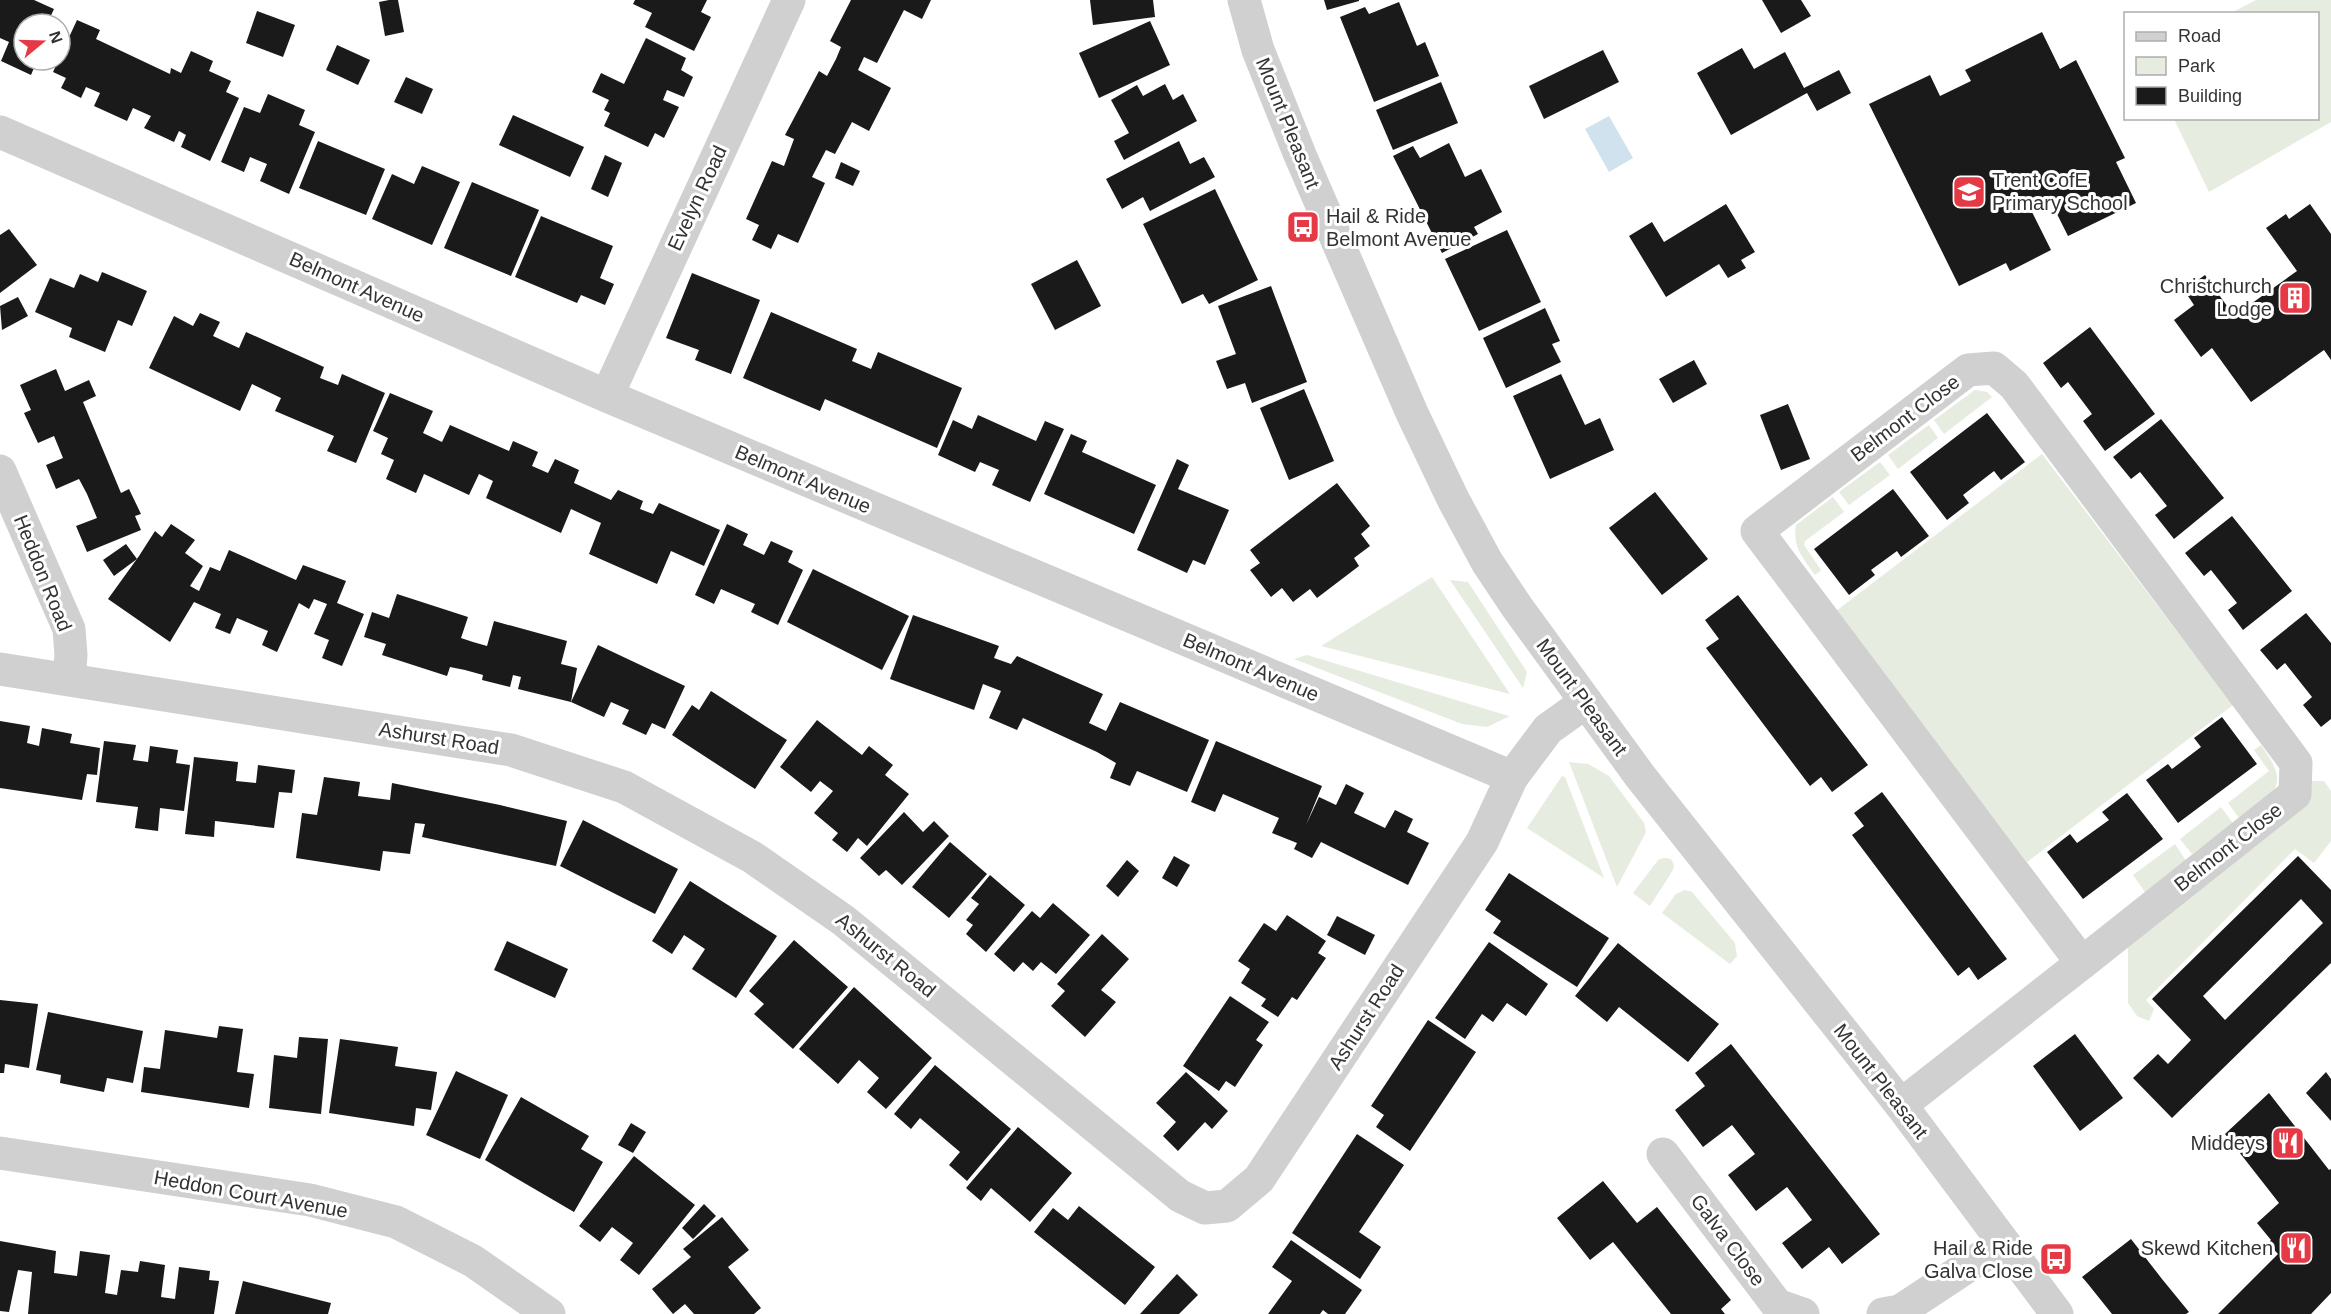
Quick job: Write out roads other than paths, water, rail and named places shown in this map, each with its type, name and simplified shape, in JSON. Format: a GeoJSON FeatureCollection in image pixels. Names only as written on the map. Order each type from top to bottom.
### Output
{"type":"FeatureCollection","features":[{"type":"Feature","properties":{"kind":"street","name":"Evelyn Road"},"geometry":{"type":"LineString","coordinates":[[607,396],[789,0]]}},
{"type":"Feature","properties":{"kind":"street","name":"Mount Pleasant"},"geometry":{"type":"LineString","coordinates":[[1244,0],[1258,50],[1300,155],[1412,413],[1486,562],[1516,607],[1640,776],[1901,1105],[2058,1314]]}},
{"type":"Feature","properties":{"kind":"street","name":"Belmont Avenue"},"geometry":{"type":"LineString","coordinates":[[0,132],[607,396],[1512,777]]}},
{"type":"Feature","properties":{"kind":"street","name":"Belmont Close"},"geometry":{"type":"LineString","coordinates":[[1901,1105],[2082,963],[2295,794],[2296,764],[2014,385],[1994,368],[1968,370],[1757,531],[2082,963]]}},
{"type":"Feature","properties":{"kind":"street","name":"Heddon Road"},"geometry":{"type":"LineString","coordinates":[[0,471],[69,628],[71,654],[69,679]]}},
{"type":"Feature","properties":{"kind":"street","name":"Ashurst Road"},"geometry":{"type":"LineString","coordinates":[[0,669],[511,750],[624,787],[752,857],[843,920],[1180,1196],[1205,1208],[1227,1206],[1259,1179],[1482,842],[1512,777]]}},
{"type":"Feature","properties":{"kind":"street"},"geometry":{"type":"LineString","coordinates":[[1512,777],[1548,729],[1586,702]]}},
{"type":"Feature","properties":{"kind":"street","name":"Heddon Court Avenue"},"geometry":{"type":"LineString","coordinates":[[0,1153],[310,1200],[396,1222],[473,1261],[549,1314]]}},
{"type":"Feature","properties":{"kind":"street","name":"Galva Close"},"geometry":{"type":"LineString","coordinates":[[1663,1154],[1777,1305],[1803,1314]]}},
{"type":"Feature","properties":{"kind":"street"},"geometry":{"type":"LineString","coordinates":[[1883,1314],[1899,1311],[2003,1243]]}},
{"type":"Feature","properties":{"kind":"water"},"geometry":{"type":"Polygon","coordinates":[[[1609,116],[1633,158],[1609,172],[1585,129],[1609,116]]]}},
{"type":"Feature","properties":{"kind":"place","name":"Trent CofE Primary School"},"geometry":{"type":"Point","coordinates":[1969,192]}},
{"type":"Feature","properties":{"kind":"place","name":"Hail & Ride Belmont Avenue"},"geometry":{"type":"Point","coordinates":[1303,227]}},
{"type":"Feature","properties":{"kind":"place","name":"Christchurch Lodge"},"geometry":{"type":"Point","coordinates":[2295,298]}},
{"type":"Feature","properties":{"kind":"place","name":"Middeys"},"geometry":{"type":"Point","coordinates":[2288,1143]}},
{"type":"Feature","properties":{"kind":"place","name":"Skewd Kitchen"},"geometry":{"type":"Point","coordinates":[2296,1248]}},
{"type":"Feature","properties":{"kind":"place","name":"Hail & Ride Galva Close"},"geometry":{"type":"Point","coordinates":[2056,1259]}}]}
